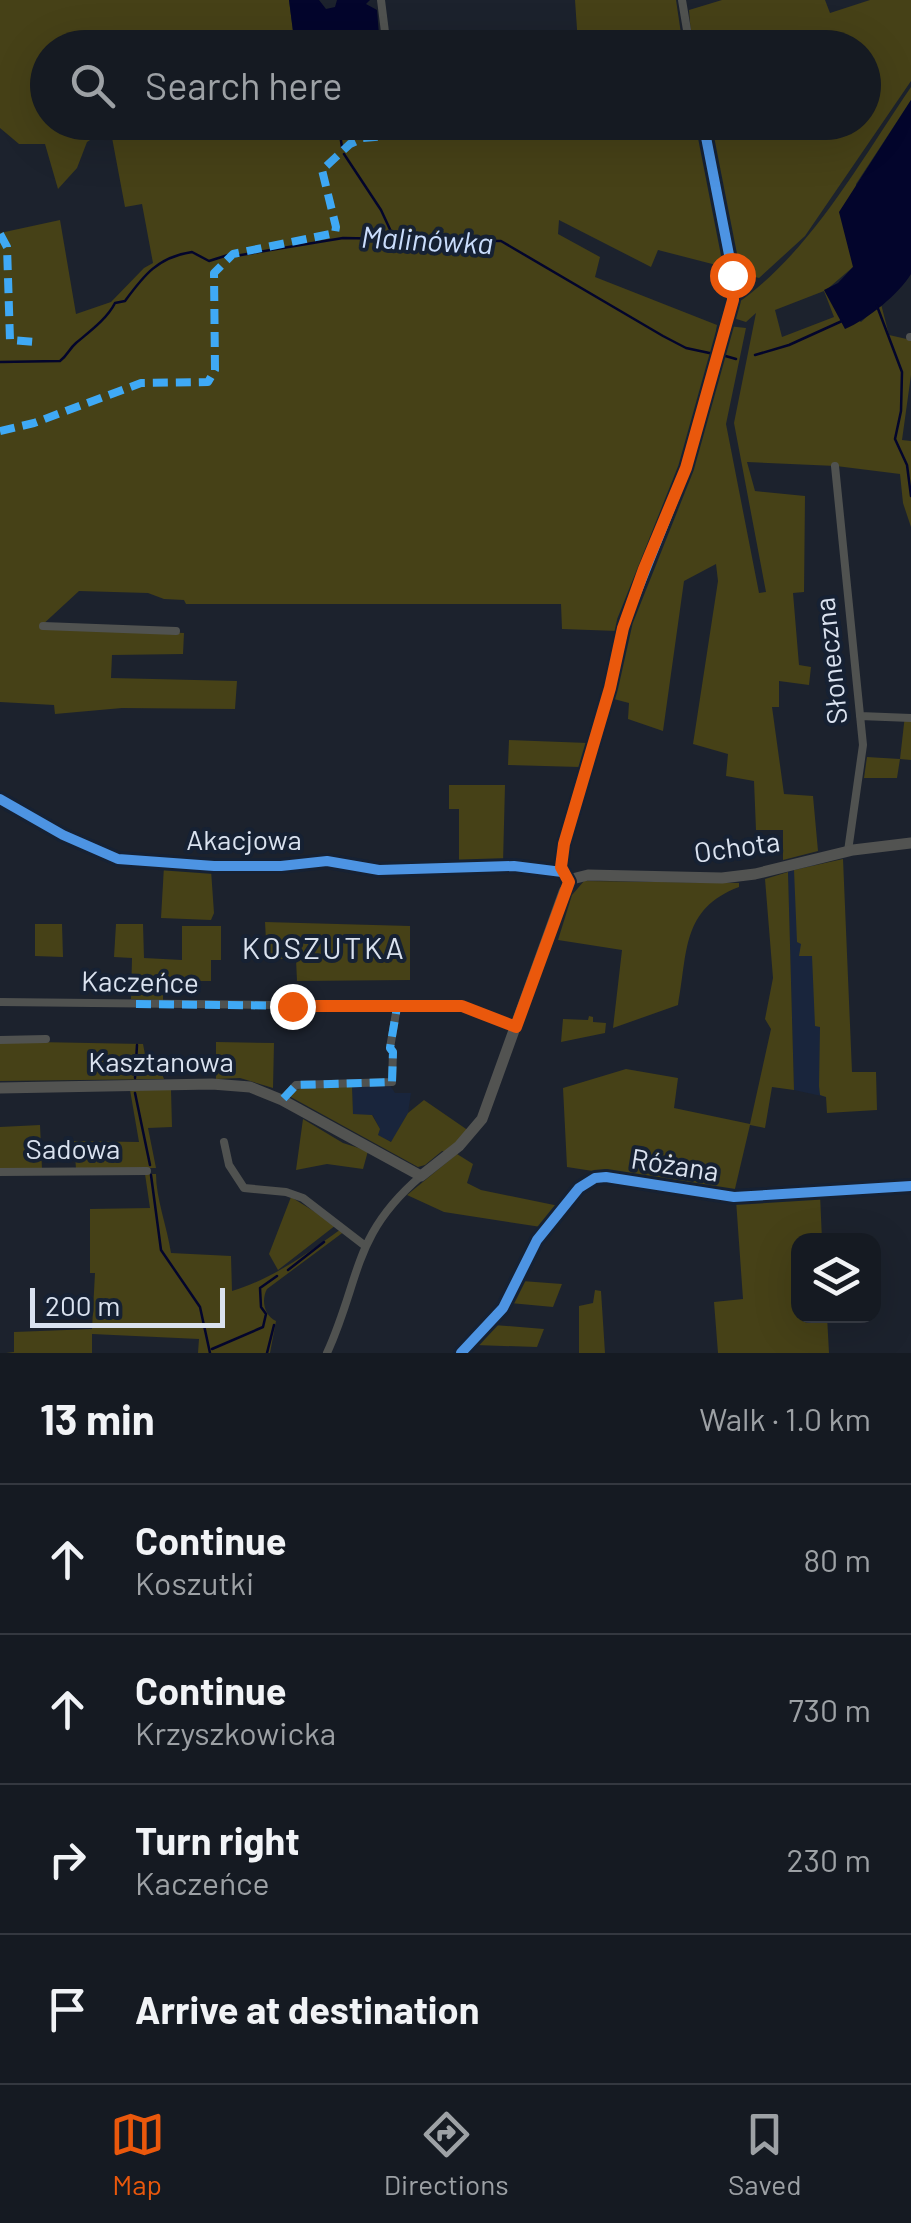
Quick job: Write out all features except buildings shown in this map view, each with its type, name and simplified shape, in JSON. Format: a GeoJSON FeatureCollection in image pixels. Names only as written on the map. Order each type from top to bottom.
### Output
{"type":"FeatureCollection","features":[{"type":"Feature","properties":{"kind":"street"},"geometry":{"type":"LineString","coordinates":[[382,0],[385,30]]}},
{"type":"Feature","properties":{"kind":"street"},"geometry":{"type":"LineString","coordinates":[[682,0],[687,30]]}},
{"type":"Feature","properties":{"kind":"street"},"geometry":{"type":"LineString","coordinates":[[327,1353],[364,1245],[380,1216],[459,1146],[482,1119],[565,877],[569,823],[595,742],[623,628],[686,468],[734,288],[706,140]]}},
{"type":"Feature","properties":{"kind":"street","name":"Słoneczna"},"geometry":{"type":"LineString","coordinates":[[835,466],[862,759],[848,851]]}},
{"type":"Feature","properties":{"kind":"street"},"geometry":{"type":"LineString","coordinates":[[44,626],[176,631]]}},
{"type":"Feature","properties":{"kind":"street"},"geometry":{"type":"LineString","coordinates":[[860,716],[911,718]]}},
{"type":"Feature","properties":{"kind":"street","name":"Akacjowa"},"geometry":{"type":"LineString","coordinates":[[0,799],[36,822],[118,858],[216,866],[327,861],[379,870],[514,866],[565,877]]}},
{"type":"Feature","properties":{"kind":"street","name":"Ochota"},"geometry":{"type":"LineString","coordinates":[[565,877],[742,876],[848,851],[911,843]]}},
{"type":"Feature","properties":{"kind":"street","name":"Kaczeńce"},"geometry":{"type":"LineString","coordinates":[[0,1002],[462,1006],[516,1027]]}},
{"type":"Feature","properties":{"kind":"street"},"geometry":{"type":"LineString","coordinates":[[282,1100],[296,1085],[392,1082],[390,1048],[397,1007]]}},
{"type":"Feature","properties":{"kind":"street"},"geometry":{"type":"LineString","coordinates":[[0,1040],[46,1039]]}},
{"type":"Feature","properties":{"kind":"street","name":"Kasztanowa"},"geometry":{"type":"LineString","coordinates":[[0,1088],[212,1084],[250,1087],[282,1100],[421,1176]]}},
{"type":"Feature","properties":{"kind":"street"},"geometry":{"type":"LineString","coordinates":[[224,1142],[229,1165],[244,1188],[286,1192],[303,1198],[364,1245]]}},
{"type":"Feature","properties":{"kind":"street","name":"Sadowa"},"geometry":{"type":"LineString","coordinates":[[0,1172],[147,1171]]}},
{"type":"Feature","properties":{"kind":"street","name":"Różana"},"geometry":{"type":"LineString","coordinates":[[461,1353],[504,1308],[536,1240],[579,1188],[595,1178],[734,1197],[911,1186]]}},
{"type":"Feature","properties":{"kind":"shaded area"},"geometry":{"type":"Polygon","coordinates":[[[0,0],[289,0],[293,30],[30,30],[30,140],[90,140],[77,168],[58,189],[45,144],[19,144],[0,128],[0,0]]]}},
{"type":"Feature","properties":{"kind":"shaded area"},"geometry":{"type":"Polygon","coordinates":[[[289,0],[319,0],[326,9],[335,7],[337,0],[370,0],[366,4],[377,10],[379,30],[293,30],[289,0]]]}},
{"type":"Feature","properties":{"kind":"shaded area"},"geometry":{"type":"Polygon","coordinates":[[[575,0],[676,0],[680,30],[577,30],[575,0]]]}},
{"type":"Feature","properties":{"kind":"shaded area"},"geometry":{"type":"Polygon","coordinates":[[[722,0],[825,0],[830,13],[870,0],[911,0],[911,81],[881,125],[881,30],[691,30],[689,10],[722,0]]]}},
{"type":"Feature","properties":{"kind":"shaded area"},"geometry":{"type":"Polygon","coordinates":[[[911,87],[911,100],[856,184],[853,267],[825,291],[832,303],[861,322],[881,304],[889,335],[911,340],[911,375],[902,440],[911,441],[911,527],[900,474],[747,462],[755,491],[805,496],[804,592],[793,593],[799,665],[811,667],[809,685],[779,681],[779,707],[772,707],[784,794],[813,796],[818,851],[783,860],[783,830],[756,830],[754,781],[726,776],[728,754],[693,744],[718,581],[716,564],[684,581],[663,731],[628,719],[629,703],[610,698],[627,622],[670,512],[728,326],[746,328],[726,424],[759,593],[766,592],[734,423],[756,313],[746,322],[730,317],[735,305],[762,284],[810,233],[875,140],[881,140],[881,132],[911,87]],[[824,291],[775,310],[782,337],[834,317],[824,291]]]}},
{"type":"Feature","properties":{"kind":"shaded area"},"geometry":{"type":"Polygon","coordinates":[[[911,100],[911,274],[882,306],[845,329],[824,290],[838,283],[853,267],[839,212],[911,100]]]}},
{"type":"Feature","properties":{"kind":"shaded area"},"geometry":{"type":"Polygon","coordinates":[[[112,140],[700,140],[724,267],[658,250],[651,267],[559,220],[558,234],[600,257],[595,277],[717,325],[687,458],[618,631],[562,629],[561,604],[186,604],[184,600],[148,593],[79,591],[40,627],[184,633],[183,654],[112,655],[111,678],[237,681],[235,709],[122,708],[55,714],[54,705],[0,702],[0,233],[60,220],[76,314],[111,302],[153,263],[142,204],[125,207],[112,140]]]}},
{"type":"Feature","properties":{"kind":"shaded area"},"geometry":{"type":"Polygon","coordinates":[[[709,140],[871,140],[805,236],[759,278],[736,272],[709,140]]]}},
{"type":"Feature","properties":{"kind":"shaded area"},"geometry":{"type":"Polygon","coordinates":[[[905,715],[911,716],[911,760],[900,759],[905,715]]]}},
{"type":"Feature","properties":{"kind":"shaded area"},"geometry":{"type":"Polygon","coordinates":[[[509,740],[588,743],[580,767],[508,765],[509,740]]]}},
{"type":"Feature","properties":{"kind":"shaded area"},"geometry":{"type":"Polygon","coordinates":[[[867,757],[900,759],[897,778],[864,778],[867,757]]]}},
{"type":"Feature","properties":{"kind":"shaded area"},"geometry":{"type":"Polygon","coordinates":[[[449,785],[505,785],[503,863],[459,864],[459,809],[449,809],[449,785]]]}},
{"type":"Feature","properties":{"kind":"shaded area"},"geometry":{"type":"Polygon","coordinates":[[[843,859],[852,1072],[876,1072],[877,1110],[827,1113],[826,1097],[820,1095],[819,1086],[820,1027],[815,1026],[812,956],[799,956],[801,944],[797,942],[794,870],[843,859]]]}},
{"type":"Feature","properties":{"kind":"shaded area"},"geometry":{"type":"Polygon","coordinates":[[[816,864],[826,1097],[794,1090],[788,872],[816,864]]]}},
{"type":"Feature","properties":{"kind":"shaded area"},"geometry":{"type":"Polygon","coordinates":[[[164,866],[211,870],[211,920],[161,918],[164,866]]]}},
{"type":"Feature","properties":{"kind":"shaded area"},"geometry":{"type":"Polygon","coordinates":[[[788,872],[794,1090],[772,1087],[765,1128],[750,1125],[734,1193],[567,1167],[563,1088],[626,1069],[678,1078],[674,1108],[750,1124],[771,1029],[765,1019],[773,978],[765,879],[788,872]]]}},
{"type":"Feature","properties":{"kind":"shaded area"},"geometry":{"type":"Polygon","coordinates":[[[584,881],[739,883],[739,887],[706,907],[690,934],[678,1005],[613,1028],[622,950],[558,940],[572,895],[584,881]]]}},
{"type":"Feature","properties":{"kind":"shaded area"},"geometry":{"type":"Polygon","coordinates":[[[265,922],[410,926],[410,980],[297,981],[296,959],[267,959],[265,922]]]}},
{"type":"Feature","properties":{"kind":"shaded area"},"geometry":{"type":"Polygon","coordinates":[[[35,924],[62,924],[63,957],[35,956],[35,924]]]}},
{"type":"Feature","properties":{"kind":"shaded area"},"geometry":{"type":"Polygon","coordinates":[[[116,924],[143,924],[144,958],[182,960],[182,926],[221,926],[221,960],[211,960],[211,981],[163,981],[163,1000],[131,999],[132,958],[114,957],[116,924]]]}},
{"type":"Feature","properties":{"kind":"shaded area"},"geometry":{"type":"Polygon","coordinates":[[[589,1016],[593,1022],[606,1023],[605,1033],[561,1042],[563,1019],[588,1020],[589,1016]]]}},
{"type":"Feature","properties":{"kind":"shaded area"},"geometry":{"type":"Polygon","coordinates":[[[216,1042],[274,1043],[273,1088],[240,1078],[216,1079],[216,1042]]]}},
{"type":"Feature","properties":{"kind":"shaded area"},"geometry":{"type":"Polygon","coordinates":[[[0,1043],[143,1044],[148,1070],[161,1072],[164,1079],[0,1081],[0,1043]]]}},
{"type":"Feature","properties":{"kind":"shaded area"},"geometry":{"type":"Polygon","coordinates":[[[390,1085],[395,1093],[411,1093],[408,1113],[392,1142],[377,1135],[380,1129],[373,1115],[353,1115],[352,1086],[390,1085]]]}},
{"type":"Feature","properties":{"kind":"shaded area"},"geometry":{"type":"Polygon","coordinates":[[[352,1086],[353,1114],[372,1115],[380,1129],[378,1135],[391,1142],[408,1113],[424,1100],[469,1131],[446,1152],[418,1167],[289,1096],[291,1091],[300,1089],[352,1086]]]}},
{"type":"Feature","properties":{"kind":"shaded area"},"geometry":{"type":"Polygon","coordinates":[[[130,1090],[171,1090],[172,1127],[148,1128],[156,1168],[76,1169],[74,1141],[139,1142],[130,1090]]]}},
{"type":"Feature","properties":{"kind":"shaded area"},"geometry":{"type":"Polygon","coordinates":[[[303,1119],[343,1143],[368,1151],[363,1169],[327,1164],[296,1170],[303,1119]]]}},
{"type":"Feature","properties":{"kind":"shaded area"},"geometry":{"type":"Polygon","coordinates":[[[40,1125],[42,1169],[0,1169],[0,1127],[40,1125]]]}},
{"type":"Feature","properties":{"kind":"shaded area"},"geometry":{"type":"Polygon","coordinates":[[[457,1154],[473,1164],[467,1183],[481,1190],[559,1206],[541,1227],[444,1212],[407,1195],[457,1154]]]}},
{"type":"Feature","properties":{"kind":"shaded area"},"geometry":{"type":"Polygon","coordinates":[[[145,1174],[156,1174],[171,1253],[231,1256],[232,1291],[275,1273],[341,1229],[345,1231],[267,1289],[265,1307],[276,1321],[270,1353],[198,1353],[199,1339],[92,1334],[92,1353],[6,1353],[14,1352],[14,1332],[92,1329],[95,1273],[90,1273],[90,1209],[150,1208],[145,1174]]]}},
{"type":"Feature","properties":{"kind":"shaded area"},"geometry":{"type":"Polygon","coordinates":[[[820,1194],[822,1233],[791,1233],[791,1323],[827,1323],[829,1353],[718,1353],[714,1302],[743,1299],[736,1200],[820,1194]]]}},
{"type":"Feature","properties":{"kind":"shaded area"},"geometry":{"type":"Polygon","coordinates":[[[291,1197],[336,1225],[278,1270],[269,1254],[291,1197]]]}},
{"type":"Feature","properties":{"kind":"shaded area"},"geometry":{"type":"Polygon","coordinates":[[[522,1281],[562,1284],[553,1307],[510,1303],[522,1281]]]}},
{"type":"Feature","properties":{"kind":"shaded area"},"geometry":{"type":"Polygon","coordinates":[[[595,1290],[601,1291],[605,1353],[579,1353],[579,1306],[593,1303],[595,1290]]]}},
{"type":"Feature","properties":{"kind":"shaded area"},"geometry":{"type":"Polygon","coordinates":[[[494,1325],[544,1329],[537,1347],[475,1345],[494,1325]]]}},
{"type":"Feature","properties":{"kind":"waterway"},"geometry":{"type":"LineString","coordinates":[[341,140],[342,147]]}},
{"type":"Feature","properties":{"kind":"waterway"},"geometry":{"type":"LineString","coordinates":[[344,154],[381,210],[394,238]]}},
{"type":"Feature","properties":{"kind":"waterway","name":"Malinówka"},"geometry":{"type":"LineString","coordinates":[[235,256],[343,238],[501,241],[663,336],[686,348],[714,354]]}},
{"type":"Feature","properties":{"kind":"waterway","name":"Malinówka"},"geometry":{"type":"LineString","coordinates":[[0,362],[60,361],[115,303],[125,301],[161,263],[192,252],[209,261],[228,255]]}},
{"type":"Feature","properties":{"kind":"waterway"},"geometry":{"type":"LineString","coordinates":[[877,306],[902,372],[901,411],[895,439],[907,465],[911,496]]}},
{"type":"Feature","properties":{"kind":"waterway","name":"Malinówka"},"geometry":{"type":"LineString","coordinates":[[755,355],[789,345],[842,321]]}},
{"type":"Feature","properties":{"kind":"waterway","name":"Malinówka"},"geometry":{"type":"LineString","coordinates":[[722,355],[736,359]]}},
{"type":"Feature","properties":{"kind":"waterway"},"geometry":{"type":"LineString","coordinates":[[135,1078],[137,1045]]}},
{"type":"Feature","properties":{"kind":"waterway"},"geometry":{"type":"LineString","coordinates":[[135,1093],[150,1165]]}},
{"type":"Feature","properties":{"kind":"waterway"},"geometry":{"type":"LineString","coordinates":[[151,1175],[161,1250],[200,1307],[210,1353]]}},
{"type":"Feature","properties":{"kind":"waterway"},"geometry":{"type":"LineString","coordinates":[[288,1270],[324,1242]]}},
{"type":"Feature","properties":{"kind":"waterway"},"geometry":{"type":"LineString","coordinates":[[212,1349],[263,1327],[266,1314],[261,1307],[260,1288],[277,1276]]}},
{"type":"Feature","properties":{"kind":"waterway"},"geometry":{"type":"LineString","coordinates":[[267,1353],[274,1325]]}},
{"type":"Feature","properties":{"kind":"marked path"},"geometry":{"type":"LineString","coordinates":[[0,431],[34,423],[141,383],[208,382],[215,370],[214,273],[233,254],[335,233],[322,170],[359,140]]}},
{"type":"Feature","properties":{"kind":"marked path"},"geometry":{"type":"LineString","coordinates":[[0,234],[7,247],[10,340],[35,342]]}},
{"type":"Feature","properties":{"kind":"marked path"},"geometry":{"type":"LineString","coordinates":[[136,1004],[397,1007],[390,1048],[392,1082],[296,1085],[282,1100]]}},
{"type":"Feature","properties":{"kind":"cycle path"},"geometry":{"type":"LineString","coordinates":[[569,882],[561,867],[564,844],[610,688],[625,621],[686,468],[733,300],[733,275],[707,140]]}},
{"type":"Feature","properties":{"kind":"cycle path"},"geometry":{"type":"LineString","coordinates":[[0,799],[63,835],[118,859],[214,866],[327,861],[379,870],[514,866],[562,872]]}},
{"type":"Feature","properties":{"kind":"cycle path"},"geometry":{"type":"LineString","coordinates":[[461,1353],[503,1308],[537,1240],[579,1188],[595,1178],[734,1197],[911,1186]]}},
{"type":"Feature","properties":{"kind":"district","name":"KOSZUTKA"},"geometry":{"type":"Point","coordinates":[324,949]}},
{"type":"Feature","properties":{"kind":"route"},"geometry":{"type":"LineString","coordinates":[[292,1006],[462,1006],[516,1027],[569,882],[561,867],[569,823],[634,594],[686,468],[733,300],[732,275]]}}]}
